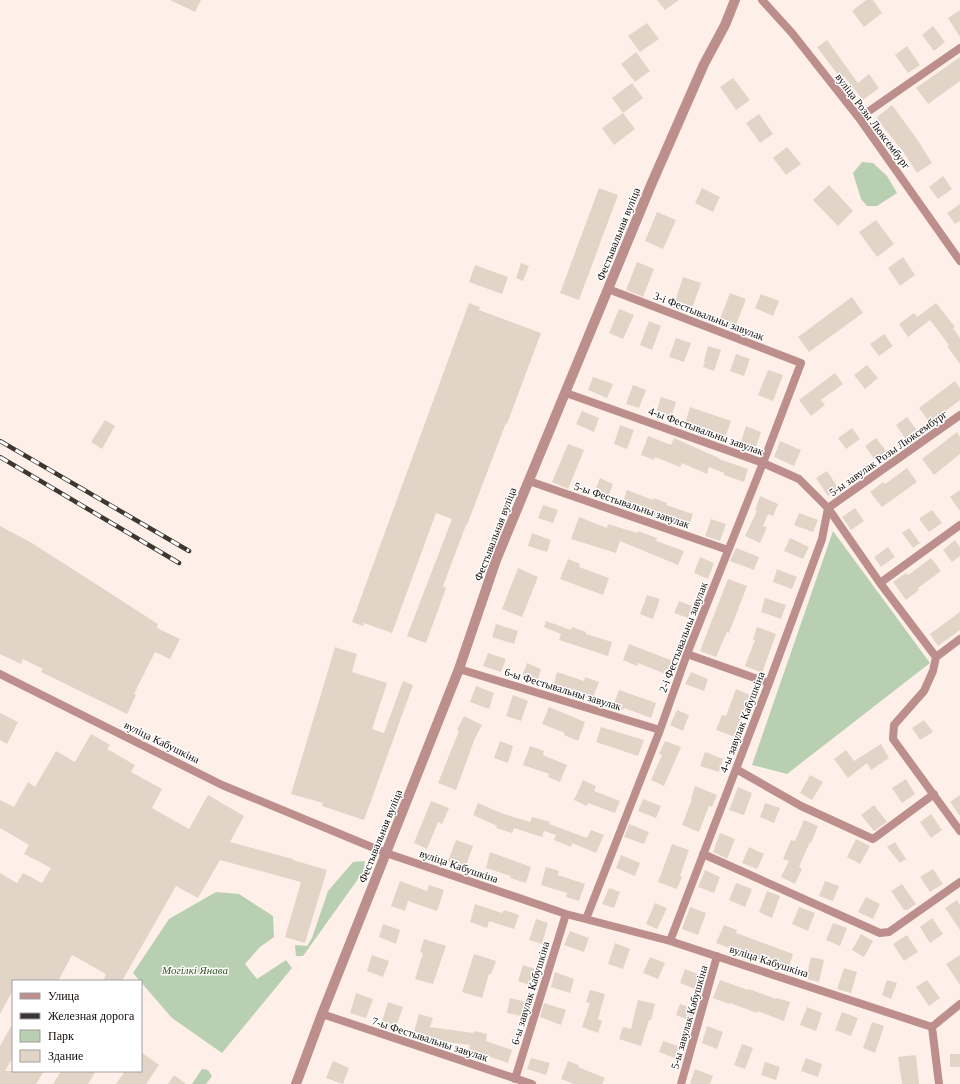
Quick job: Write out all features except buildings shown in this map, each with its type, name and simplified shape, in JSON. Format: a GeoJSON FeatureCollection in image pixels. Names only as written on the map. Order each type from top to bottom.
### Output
{"type":"FeatureCollection","features":[{"type":"Feature","properties":{"kind":"street","name":"Фестывальная вуліца"},"geometry":{"type":"LineString","coordinates":[[296,1084],[322,1014],[459,668],[496,560],[696,81],[725,25],[735,0]]}},
{"type":"Feature","properties":{"kind":"street","name":"вуліца Розы Люксембург"},"geometry":{"type":"LineString","coordinates":[[762,0],[792,33],[859,118],[960,261]]}},
{"type":"Feature","properties":{"kind":"street"},"geometry":{"type":"LineString","coordinates":[[859,118],[960,48]]}},
{"type":"Feature","properties":{"kind":"street","name":"3-і Фестывальны завулак"},"geometry":{"type":"LineString","coordinates":[[608,289],[801,363]]}},
{"type":"Feature","properties":{"kind":"street","name":"2-і Фестывальны завулак"},"geometry":{"type":"LineString","coordinates":[[586,919],[660,730],[687,654],[801,363]]}},
{"type":"Feature","properties":{"kind":"street","name":"4-ы Фестывальны завулак"},"geometry":{"type":"LineString","coordinates":[[566,392],[763,463],[799,479],[828,508],[880,583],[936,657]]}},
{"type":"Feature","properties":{"kind":"street","name":"5-ы завулак Розы Люксембург"},"geometry":{"type":"LineString","coordinates":[[828,508],[960,415]]}},
{"type":"Feature","properties":{"kind":"street","name":"5-ы Фестывальны завулак"},"geometry":{"type":"LineString","coordinates":[[529,481],[728,550]]}},
{"type":"Feature","properties":{"kind":"street","name":"4-ы завулак Кабушкіна"},"geometry":{"type":"LineString","coordinates":[[670,941],[769,683],[822,539],[828,508]]}},
{"type":"Feature","properties":{"kind":"street"},"geometry":{"type":"LineString","coordinates":[[880,583],[960,525]]}},
{"type":"Feature","properties":{"kind":"street"},"geometry":{"type":"LineString","coordinates":[[960,639],[936,657],[933,671],[924,691],[894,725],[893,738],[960,831]]}},
{"type":"Feature","properties":{"kind":"street"},"geometry":{"type":"LineString","coordinates":[[687,654],[769,683]]}},
{"type":"Feature","properties":{"kind":"street","name":"6-ы Фестывальны завулак"},"geometry":{"type":"LineString","coordinates":[[459,668],[660,730]]}},
{"type":"Feature","properties":{"kind":"street","name":"вуліца Кабушкіна"},"geometry":{"type":"LineString","coordinates":[[0,674],[222,785],[386,853],[566,914],[670,941],[932,1026]]}},
{"type":"Feature","properties":{"kind":"street"},"geometry":{"type":"LineString","coordinates":[[736,769],[801,806],[873,839],[934,794]]}},
{"type":"Feature","properties":{"kind":"street"},"geometry":{"type":"LineString","coordinates":[[703,854],[880,933],[889,932],[960,882]]}},
{"type":"Feature","properties":{"kind":"street","name":"6-ы завулак Кабушкіна"},"geometry":{"type":"LineString","coordinates":[[515,1079],[566,914]]}},
{"type":"Feature","properties":{"kind":"street","name":"5-ы завулак Кабушкіна"},"geometry":{"type":"LineString","coordinates":[[681,1084],[717,956]]}},
{"type":"Feature","properties":{"kind":"street"},"geometry":{"type":"LineString","coordinates":[[939,1084],[932,1026],[960,1004]]}},
{"type":"Feature","properties":{"kind":"street","name":"7-ы Фестывальны завулак"},"geometry":{"type":"LineString","coordinates":[[322,1014],[532,1084]]}},
{"type":"Feature","properties":{"kind":"green space"},"geometry":{"type":"Polygon","coordinates":[[[862,162],[873,163],[887,176],[897,193],[877,206],[867,206],[861,199],[853,173],[862,162]]]}},
{"type":"Feature","properties":{"kind":"green space"},"geometry":{"type":"Polygon","coordinates":[[[833,531],[930,663],[787,774],[752,765],[833,531]]]}},
{"type":"Feature","properties":{"kind":"green space"},"geometry":{"type":"Polygon","coordinates":[[[365,861],[363,872],[303,956],[296,956],[295,945],[307,946],[312,938],[328,891],[353,862],[365,861]]]}},
{"type":"Feature","properties":{"kind":"green space","name":"Могілкі Янава"},"geometry":{"type":"Polygon","coordinates":[[[216,892],[239,894],[273,916],[274,937],[260,947],[245,964],[257,979],[286,960],[292,968],[222,1053],[172,1018],[142,983],[142,980],[139,980],[133,973],[169,919],[216,892]]]}},
{"type":"Feature","properties":{"kind":"green space"},"geometry":{"type":"Polygon","coordinates":[[[202,1069],[208,1070],[212,1076],[206,1084],[192,1084],[202,1069]]]}},
{"type":"Feature","properties":{"kind":"railway"},"geometry":{"type":"LineString","coordinates":[[0,441],[189,551]]}},
{"type":"Feature","properties":{"kind":"railway"},"geometry":{"type":"LineString","coordinates":[[0,457],[179,563]]}}]}
